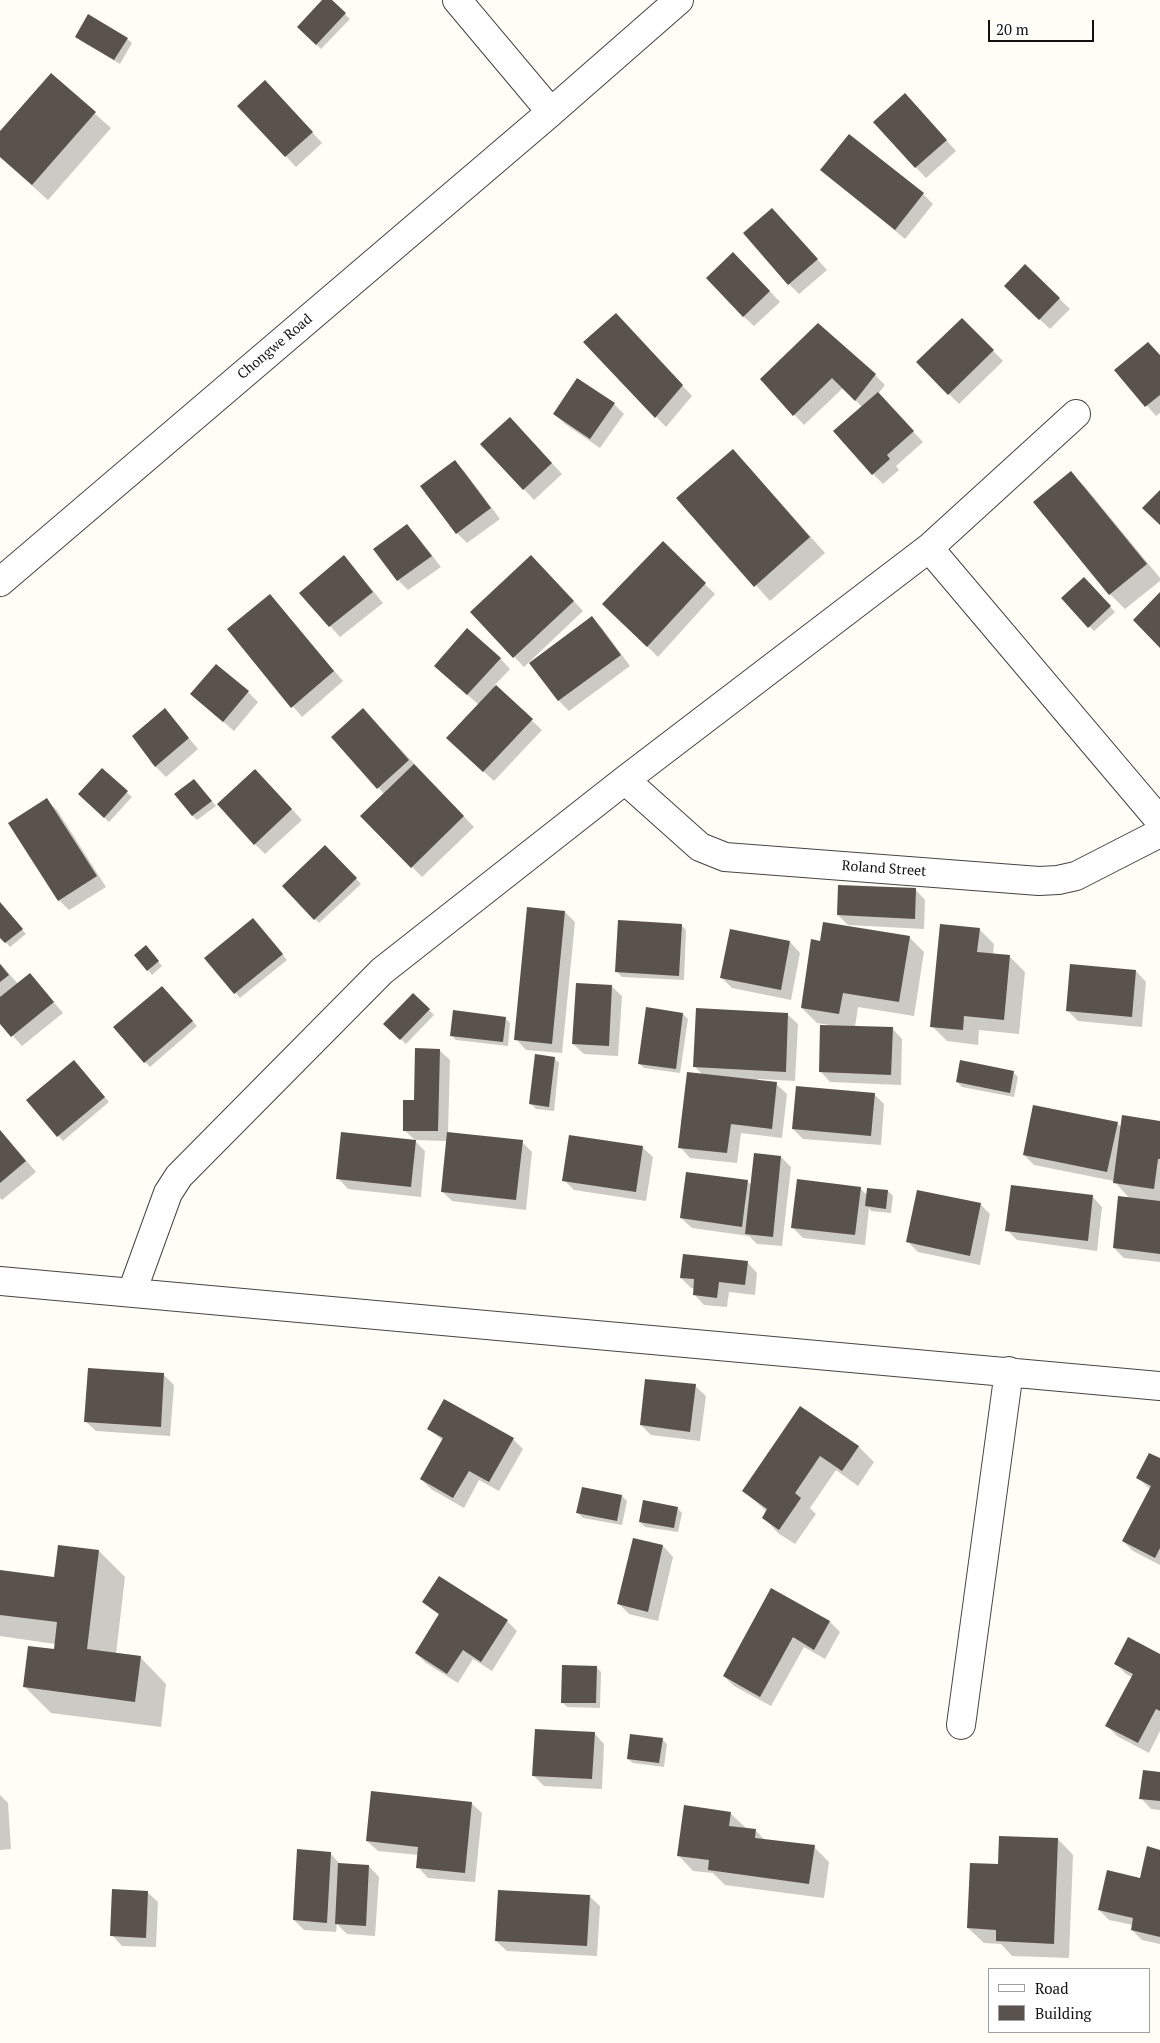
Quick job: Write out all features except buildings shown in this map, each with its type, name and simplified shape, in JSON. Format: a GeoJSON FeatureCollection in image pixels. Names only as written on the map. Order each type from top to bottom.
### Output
{"type":"FeatureCollection","features":[{"type":"Feature","properties":{"kind":"street"},"geometry":{"type":"LineString","coordinates":[[457,0],[551,112]]}},
{"type":"Feature","properties":{"kind":"street","name":"Chongwe Road"},"geometry":{"type":"LineString","coordinates":[[0,582],[551,112],[679,0]]}},
{"type":"Feature","properties":{"kind":"street"},"geometry":{"type":"LineString","coordinates":[[132,1292],[168,1193],[179,1176],[382,971],[625,780],[929,548],[1076,414]]}},
{"type":"Feature","properties":{"kind":"street"},"geometry":{"type":"LineString","coordinates":[[929,548],[1160,820]]}},
{"type":"Feature","properties":{"kind":"street","name":"Roland Street"},"geometry":{"type":"LineString","coordinates":[[625,780],[700,847],[725,857],[1039,881],[1058,880],[1076,876],[1160,832]]}},
{"type":"Feature","properties":{"kind":"street"},"geometry":{"type":"LineString","coordinates":[[0,1281],[1160,1386]]}},
{"type":"Feature","properties":{"kind":"street"},"geometry":{"type":"LineString","coordinates":[[961,1725],[1009,1371]]}}]}
